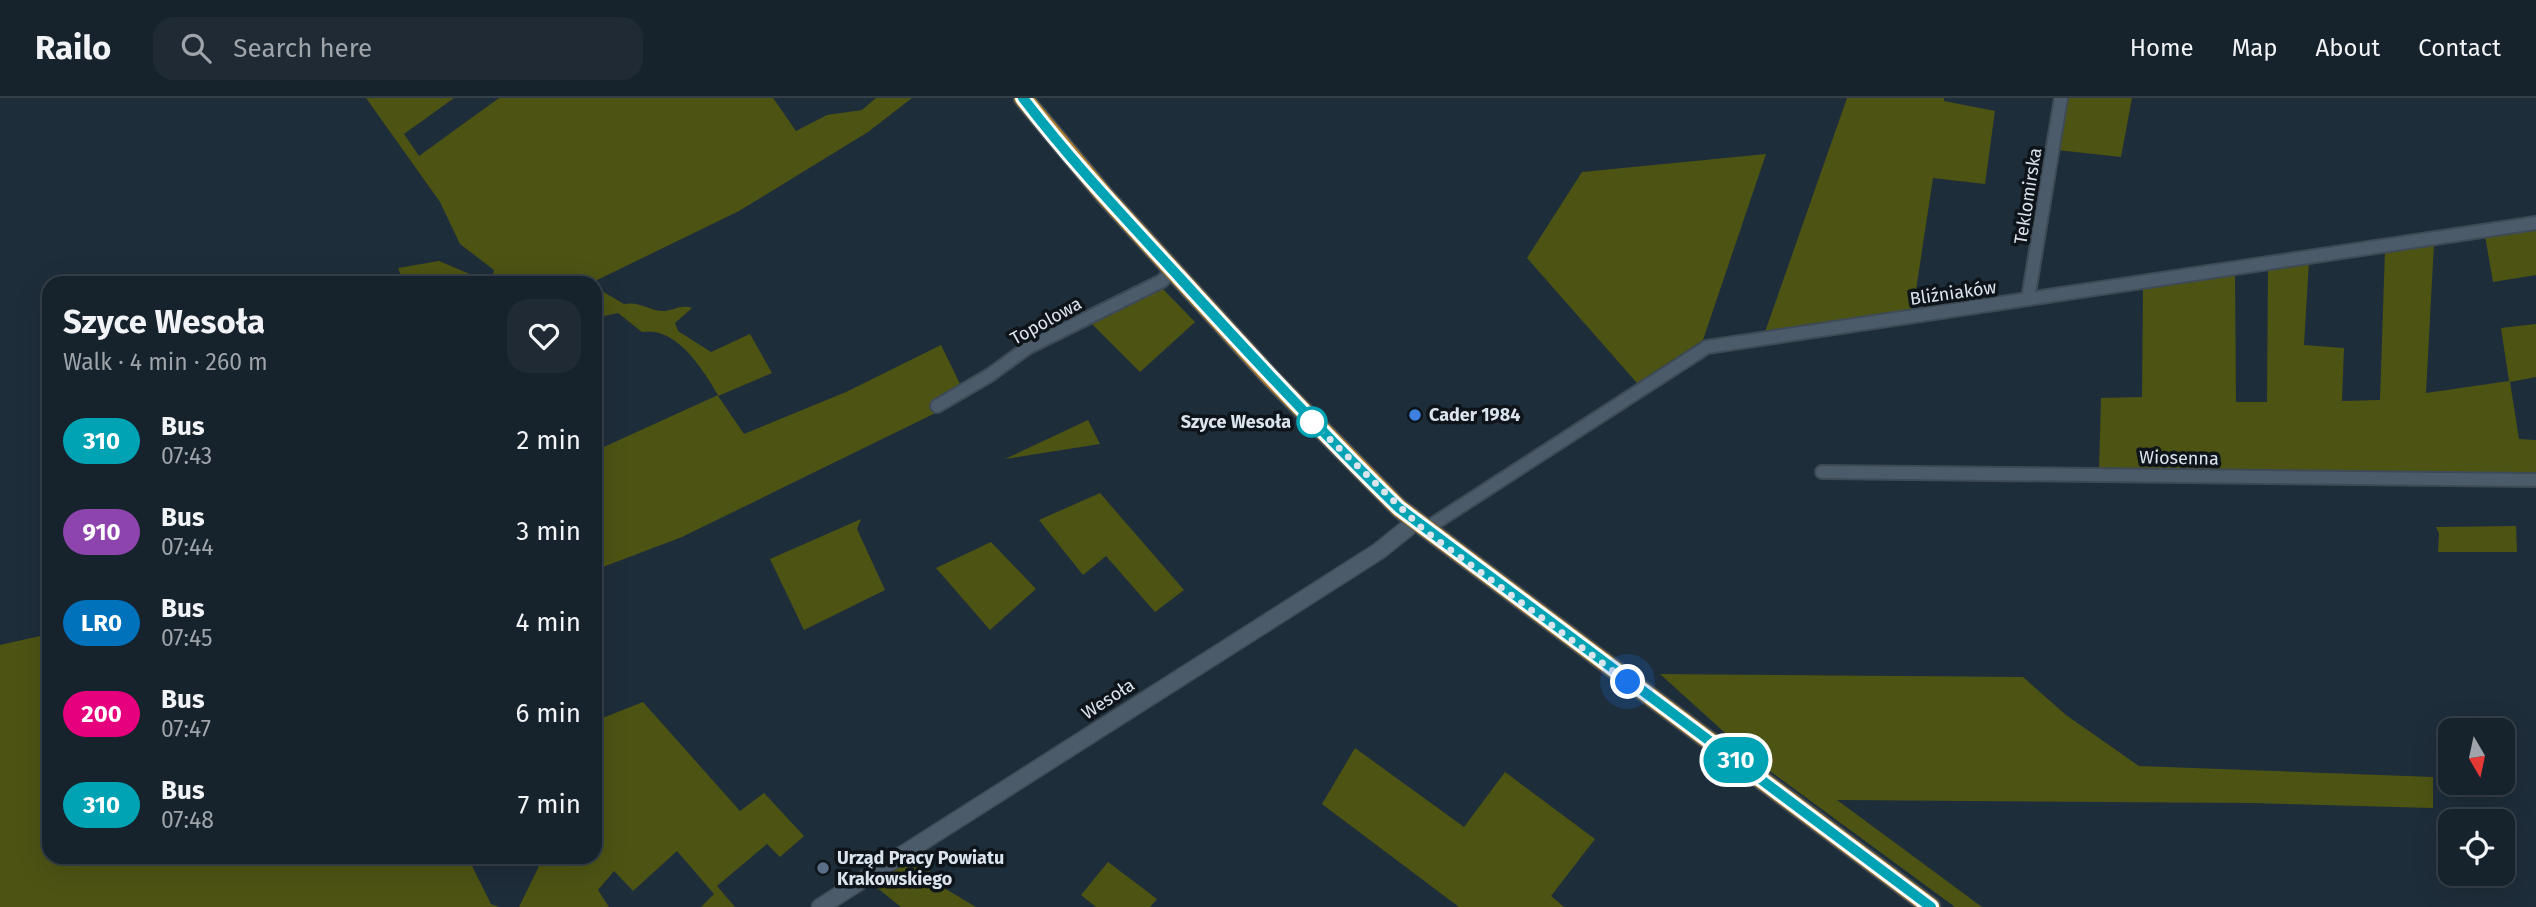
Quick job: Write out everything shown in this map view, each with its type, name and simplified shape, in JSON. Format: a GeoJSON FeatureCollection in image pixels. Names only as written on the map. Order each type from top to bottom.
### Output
{"type":"FeatureCollection","features":[{"type":"Feature","properties":{"kind":"main road"},"geometry":{"type":"LineString","coordinates":[[1023,98],[1172,270],[1325,436],[1420,526],[1931,907]]}},
{"type":"Feature","properties":{"kind":"street","name":"Teklomirska"},"geometry":{"type":"LineString","coordinates":[[2028,299],[2061,98]]}},
{"type":"Feature","properties":{"kind":"street","name":"Bliźniaków"},"geometry":{"type":"LineString","coordinates":[[1420,526],[1707,347],[2536,223]]}},
{"type":"Feature","properties":{"kind":"street","name":"Topolowa"},"geometry":{"type":"LineString","coordinates":[[937,406],[990,375],[1027,348],[1163,281],[1172,270]]}},
{"type":"Feature","properties":{"kind":"street","name":"Wiosenna"},"geometry":{"type":"LineString","coordinates":[[1822,472],[2536,480]]}},
{"type":"Feature","properties":{"kind":"street","name":"Wesoła"},"geometry":{"type":"LineString","coordinates":[[820,907],[1420,526]]}},
{"type":"Feature","properties":{"kind":"green space"},"geometry":{"type":"Polygon","coordinates":[[[366,98],[454,98],[404,134],[419,156],[499,98],[773,98],[796,131],[827,115],[862,110],[876,98],[912,98],[868,132],[739,211],[602,278],[493,276],[494,270],[460,244],[440,202],[366,98]]]}},
{"type":"Feature","properties":{"kind":"green space"},"geometry":{"type":"Polygon","coordinates":[[[1847,98],[1944,98],[1944,101],[1995,111],[1985,184],[1933,178],[1913,310],[1765,332],[1847,98]]]}},
{"type":"Feature","properties":{"kind":"green space"},"geometry":{"type":"Polygon","coordinates":[[[2066,98],[2132,98],[2121,157],[2057,150],[2066,98]]]}},
{"type":"Feature","properties":{"kind":"green space"},"geometry":{"type":"Polygon","coordinates":[[[1766,154],[1703,340],[1637,383],[1527,258],[1582,172],[1766,154]]]}},
{"type":"Feature","properties":{"kind":"green space"},"geometry":{"type":"Polygon","coordinates":[[[2536,228],[2536,275],[2493,282],[2485,236],[2536,228]]]}},
{"type":"Feature","properties":{"kind":"green space"},"geometry":{"type":"Polygon","coordinates":[[[2434,243],[2426,393],[2509,381],[2501,328],[2536,324],[2536,377],[2510,382],[2519,439],[2536,440],[2536,476],[2099,470],[2101,398],[2142,397],[2143,289],[2235,273],[2236,402],[2267,402],[2268,268],[2309,261],[2304,345],[2344,348],[2342,401],[2380,400],[2385,250],[2434,243]]]}},
{"type":"Feature","properties":{"kind":"green space"},"geometry":{"type":"Polygon","coordinates":[[[439,261],[474,276],[401,276],[398,268],[439,261]]]}},
{"type":"Feature","properties":{"kind":"green space"},"geometry":{"type":"Polygon","coordinates":[[[1161,287],[1195,322],[1140,372],[1090,322],[1161,287]]]}},
{"type":"Feature","properties":{"kind":"green space"},"geometry":{"type":"Polygon","coordinates":[[[602,291],[624,304],[664,311],[681,307],[692,308],[675,323],[678,331],[711,352],[750,334],[772,373],[718,396],[744,434],[846,392],[941,345],[962,388],[958,402],[682,537],[602,567],[602,448],[718,395],[688,352],[667,336],[642,332],[618,313],[602,316],[602,291]]]}},
{"type":"Feature","properties":{"kind":"green space"},"geometry":{"type":"Polygon","coordinates":[[[1088,420],[1100,444],[1005,459],[1088,420]]]}},
{"type":"Feature","properties":{"kind":"green space"},"geometry":{"type":"Polygon","coordinates":[[[1100,493],[1184,590],[1155,612],[1106,556],[1083,575],[1039,520],[1100,493]]]}},
{"type":"Feature","properties":{"kind":"green space"},"geometry":{"type":"Polygon","coordinates":[[[861,519],[857,529],[885,590],[804,630],[770,559],[861,519]]]}},
{"type":"Feature","properties":{"kind":"green space"},"geometry":{"type":"Polygon","coordinates":[[[2516,526],[2517,552],[2438,552],[2439,533],[2436,527],[2516,526]]]}},
{"type":"Feature","properties":{"kind":"green space"},"geometry":{"type":"Polygon","coordinates":[[[991,542],[1036,589],[990,630],[936,568],[991,542]]]}},
{"type":"Feature","properties":{"kind":"green space"},"geometry":{"type":"Polygon","coordinates":[[[42,636],[42,864],[471,864],[491,904],[499,907],[0,907],[0,645],[42,636]]]}},
{"type":"Feature","properties":{"kind":"green space"},"geometry":{"type":"Polygon","coordinates":[[[1660,674],[2023,677],[2066,715],[2139,766],[2433,777],[2433,808],[2250,803],[1837,800],[1982,907],[1955,907],[1755,760],[1660,674]]]}},
{"type":"Feature","properties":{"kind":"green space"},"geometry":{"type":"Polygon","coordinates":[[[643,702],[740,811],[764,793],[804,836],[780,857],[767,844],[717,886],[735,907],[701,907],[714,894],[677,851],[633,891],[614,871],[598,890],[609,907],[519,907],[540,864],[602,864],[602,718],[643,702]]]}},
{"type":"Feature","properties":{"kind":"green space"},"geometry":{"type":"Polygon","coordinates":[[[1355,748],[1464,827],[1505,772],[1595,839],[1551,896],[1564,907],[1459,907],[1322,804],[1355,748]]]}},
{"type":"Feature","properties":{"kind":"green space"},"geometry":{"type":"Polygon","coordinates":[[[918,854],[939,885],[976,907],[901,907],[871,883],[918,854]]]}},
{"type":"Feature","properties":{"kind":"green space"},"geometry":{"type":"Polygon","coordinates":[[[1108,862],[1157,899],[1150,907],[1096,907],[1081,895],[1108,862]]]}},
{"type":"Feature","properties":{"kind":"bus line","name":"310"},"geometry":{"type":"LineString","coordinates":[[1023,98],[1104,195],[1253,358],[1325,436],[1399,508],[1424,530],[1585,651],[1931,907]]}},
{"type":"Feature","properties":{"kind":"place","name":"Cader 1984"},"geometry":{"type":"Point","coordinates":[1415,415]}},
{"type":"Feature","properties":{"kind":"place","name":"Szyce Wesoła"},"geometry":{"type":"Point","coordinates":[1312,422]}},
{"type":"Feature","properties":{"kind":"place","name":"Urząd Pracy Powiatu Krakowskiego"},"geometry":{"type":"Point","coordinates":[823,868]}},
{"type":"Feature","properties":{"kind":"route"},"geometry":{"type":"LineString","coordinates":[[1312,422],[1424,530],[1628,682]]}}]}
